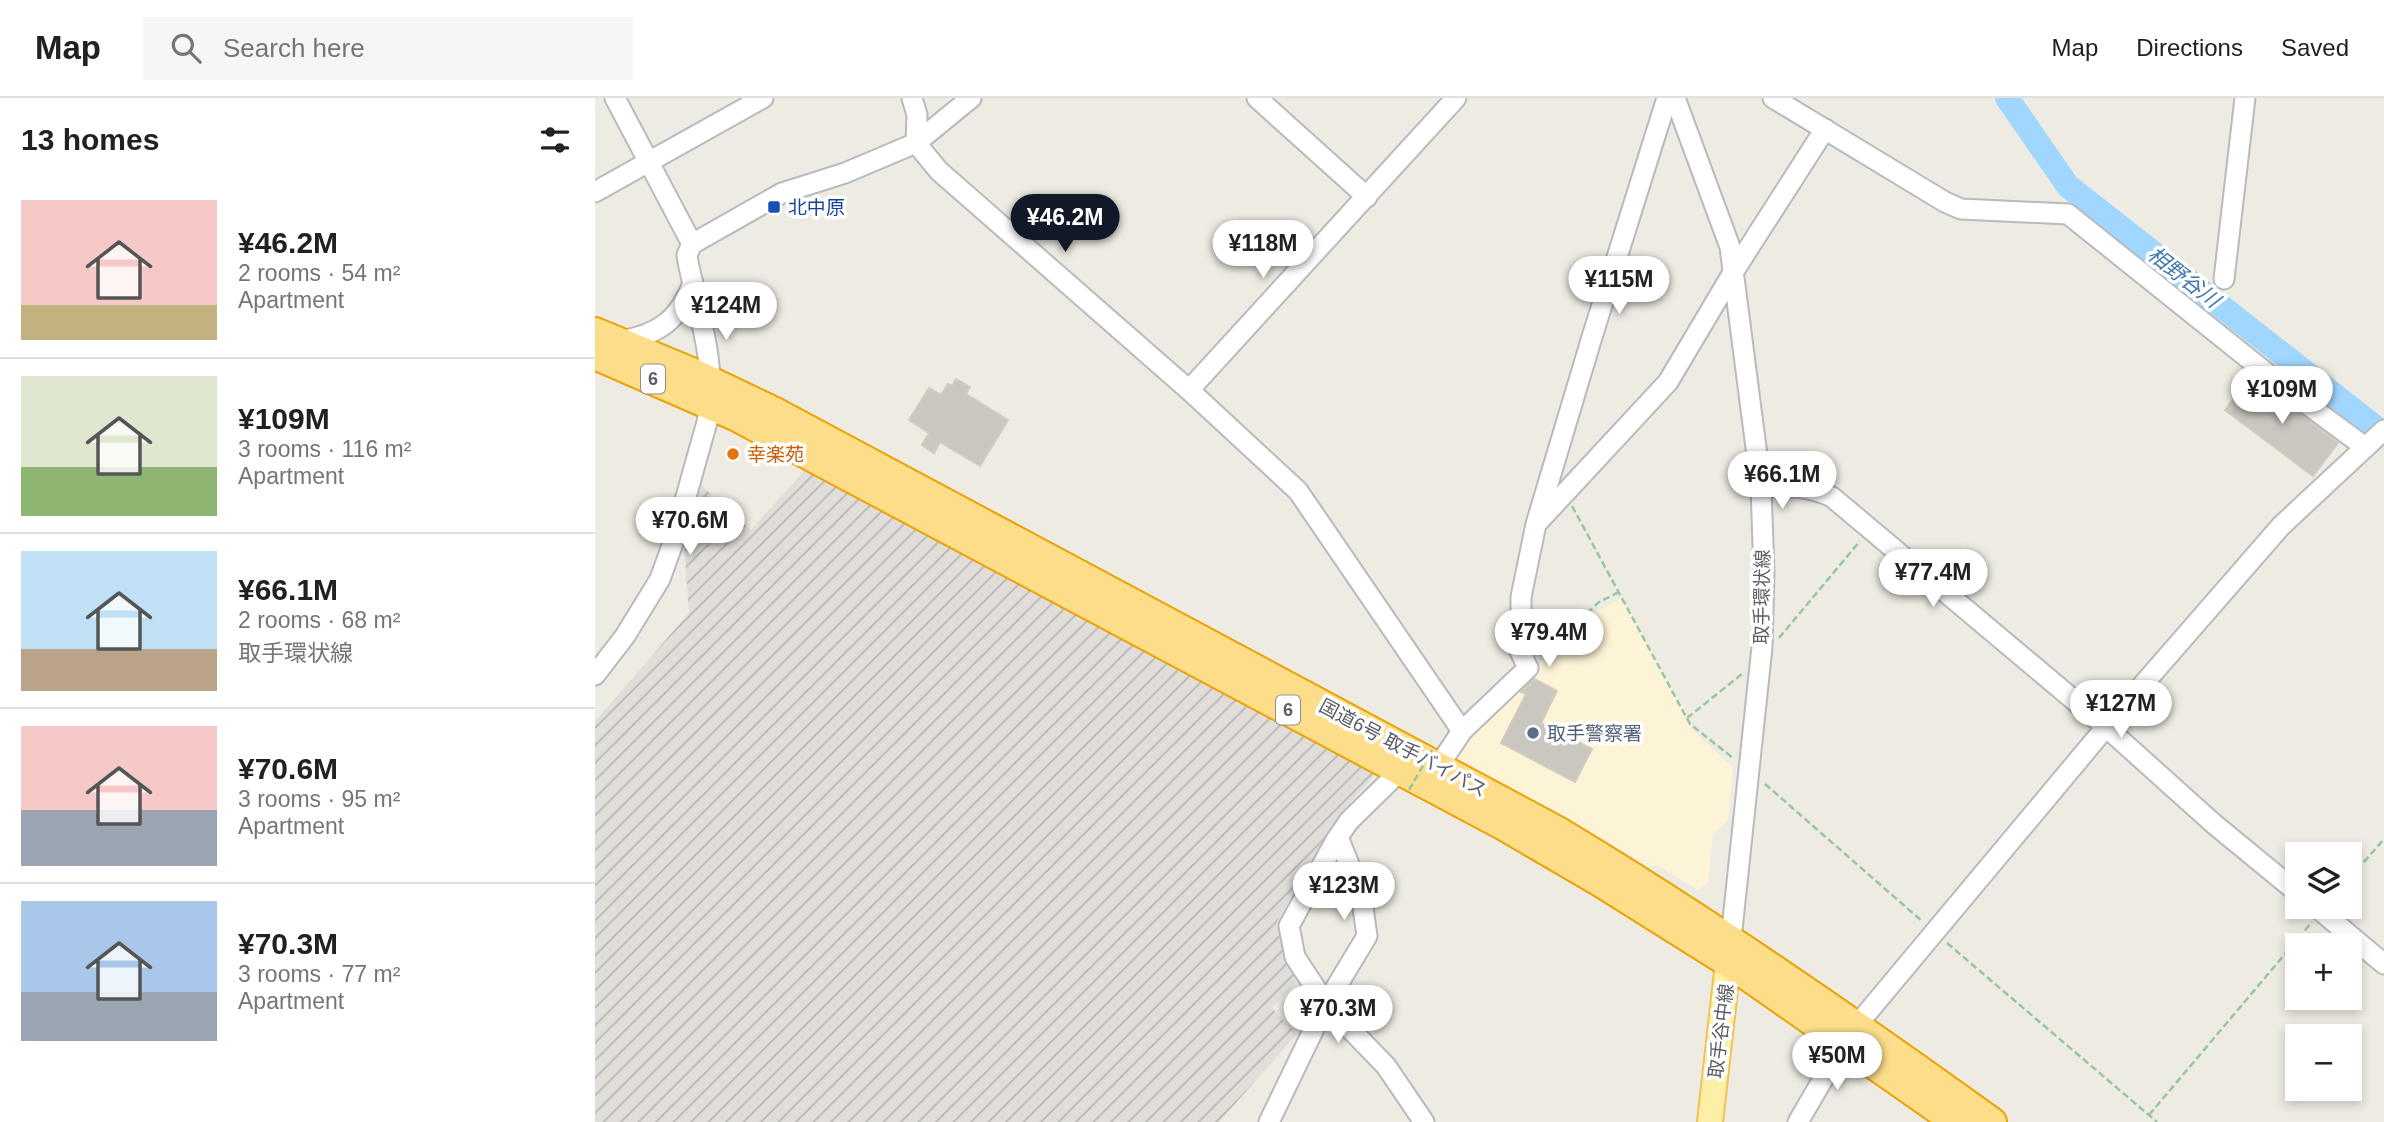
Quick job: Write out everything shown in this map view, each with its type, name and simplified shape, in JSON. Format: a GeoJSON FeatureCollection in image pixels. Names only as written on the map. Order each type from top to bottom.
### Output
{"type":"FeatureCollection","features":[{"type":"Feature","properties":{"kind":"highway","name":"国道6号 取手バイパス"},"geometry":{"type":"LineString","coordinates":[[607,337],[1418,766],[1468,786],[1600,882],[1730,951],[1850,1034],[1993,1122]]}},
{"type":"Feature","properties":{"kind":"highway","name":"国道6号 取手バイパス"},"geometry":{"type":"LineString","coordinates":[[595,355],[711,393]]}},
{"type":"Feature","properties":{"kind":"highway","name":"国道6号 取手バイパス"},"geometry":{"type":"LineString","coordinates":[[1418,766],[1468,786]]}},
{"type":"Feature","properties":{"kind":"highway","name":"国道6号 取手バイパス"},"geometry":{"type":"LineString","coordinates":[[1850,1034],[1956,1122]]}},
{"type":"Feature","properties":{"kind":"main road","name":"取手谷中線"},"geometry":{"type":"LineString","coordinates":[[1710,1122],[1730,951]]}},
{"type":"Feature","properties":{"kind":"street"},"geometry":{"type":"LineString","coordinates":[[615,98],[692,244]]}},
{"type":"Feature","properties":{"kind":"street"},"geometry":{"type":"LineString","coordinates":[[595,192],[763,98]]}},
{"type":"Feature","properties":{"kind":"street"},"geometry":{"type":"LineString","coordinates":[[912,98],[917,116],[916,143],[939,171],[1189,390],[1298,491],[1404,650],[1462,731]]}},
{"type":"Feature","properties":{"kind":"street"},"geometry":{"type":"LineString","coordinates":[[595,675],[632,626],[660,579],[701,450],[711,393],[709,361],[687,255],[692,244],[782,193],[845,173],[916,143],[971,98]]}},
{"type":"Feature","properties":{"kind":"street"},"geometry":{"type":"LineString","coordinates":[[1257,98],[1367,197]]}},
{"type":"Feature","properties":{"kind":"street"},"geometry":{"type":"LineString","coordinates":[[1189,390],[1456,98]]}},
{"type":"Feature","properties":{"kind":"street"},"geometry":{"type":"LineString","coordinates":[[1424,1122],[1387,1066],[1326,1004],[1295,957],[1289,926],[1338,836],[1349,821],[1462,731],[1528,668],[1515,641],[1521,620],[1521,597],[1536,524],[1667,98]]}},
{"type":"Feature","properties":{"kind":"street","name":"取手環状線"},"geometry":{"type":"LineString","coordinates":[[1675,98],[1730,247],[1761,486],[1764,573],[1761,660],[1730,951]]}},
{"type":"Feature","properties":{"kind":"street"},"geometry":{"type":"LineString","coordinates":[[1773,98],[1945,202],[1961,209],[2068,214],[2289,391],[2373,440],[2281,526],[2106,727],[1850,1034],[1798,1122]]}},
{"type":"Feature","properties":{"kind":"street"},"geometry":{"type":"LineString","coordinates":[[2224,279],[2245,98]]}},
{"type":"Feature","properties":{"kind":"street"},"geometry":{"type":"LineString","coordinates":[[1536,524],[1668,382],[1734,271],[1825,129]]}},
{"type":"Feature","properties":{"kind":"street"},"geometry":{"type":"LineString","coordinates":[[607,337],[644,336],[666,324],[686,301],[693,283]]}},
{"type":"Feature","properties":{"kind":"street"},"geometry":{"type":"LineString","coordinates":[[1761,486],[1800,487],[1817,490],[1832,498],[2106,727],[2214,824],[2285,881]]}},
{"type":"Feature","properties":{"kind":"street"},"geometry":{"type":"LineString","coordinates":[[1269,1122],[1326,1004],[1367,936],[1361,894],[1338,836]]}},
{"type":"Feature","properties":{"kind":"street"},"geometry":{"type":"LineString","coordinates":[[2330,919],[2384,964]]}},
{"type":"Feature","properties":{"kind":"path"},"geometry":{"type":"LineString","coordinates":[[1565,493],[1690,724],[1750,771],[2157,1122]]}},
{"type":"Feature","properties":{"kind":"path"},"geometry":{"type":"LineString","coordinates":[[1687,718],[1761,660],[1870,529]]}},
{"type":"Feature","properties":{"kind":"path"},"geometry":{"type":"LineString","coordinates":[[1528,668],[1599,603],[1620,591]]}},
{"type":"Feature","properties":{"kind":"path"},"geometry":{"type":"LineString","coordinates":[[2362,864],[2384,839]]}},
{"type":"Feature","properties":{"kind":"path"},"geometry":{"type":"LineString","coordinates":[[2149,1115],[2310,919]]}},
{"type":"Feature","properties":{"kind":"shaded area"},"geometry":{"type":"Polygon","coordinates":[[[805,470],[1375,774],[1338,817],[1277,922],[1299,979],[1272,1008],[1297,1034],[1219,1122],[595,1122],[595,721],[689,613],[684,544],[700,484],[751,530],[805,470]]]}},
{"type":"Feature","properties":{"kind":"shaded area"},"geometry":{"type":"Polygon","coordinates":[[[1622,598],[1686,712],[1692,730],[1733,767],[1728,820],[1713,834],[1708,883],[1698,890],[1658,866],[1647,866],[1625,851],[1620,854],[1450,758],[1470,728],[1595,612],[1622,598]]]}},
{"type":"Feature","properties":{"kind":"building"},"geometry":{"type":"Polygon","coordinates":[[[2251,376],[2338,443],[2313,476],[2225,410],[2251,376]]]}},
{"type":"Feature","properties":{"kind":"building"},"geometry":{"type":"Polygon","coordinates":[[[956,379],[970,387],[966,394],[1008,420],[980,466],[940,442],[934,453],[922,445],[929,433],[909,420],[929,388],[941,395],[948,384],[952,386],[956,379]]]}},
{"type":"Feature","properties":{"kind":"building","name":"取手警察署"},"geometry":{"type":"Polygon","coordinates":[[[1534,679],[1557,691],[1541,723],[1592,749],[1575,782],[1501,743],[1526,694],[1521,692],[1534,679]]]}},
{"type":"Feature","properties":{"kind":"waterway","name":"相野谷川"},"geometry":{"type":"LineString","coordinates":[[2007,98],[2068,186],[2384,434]]}},
{"type":"Feature","properties":{"kind":"place","name":"北中原"},"geometry":{"type":"Point","coordinates":[774,207]}},
{"type":"Feature","properties":{"kind":"place","name":"幸楽苑"},"geometry":{"type":"Point","coordinates":[733,454]}},
{"type":"Feature","properties":{"kind":"place","name":"取手警察署"},"geometry":{"type":"Point","coordinates":[1533,733]}}]}
